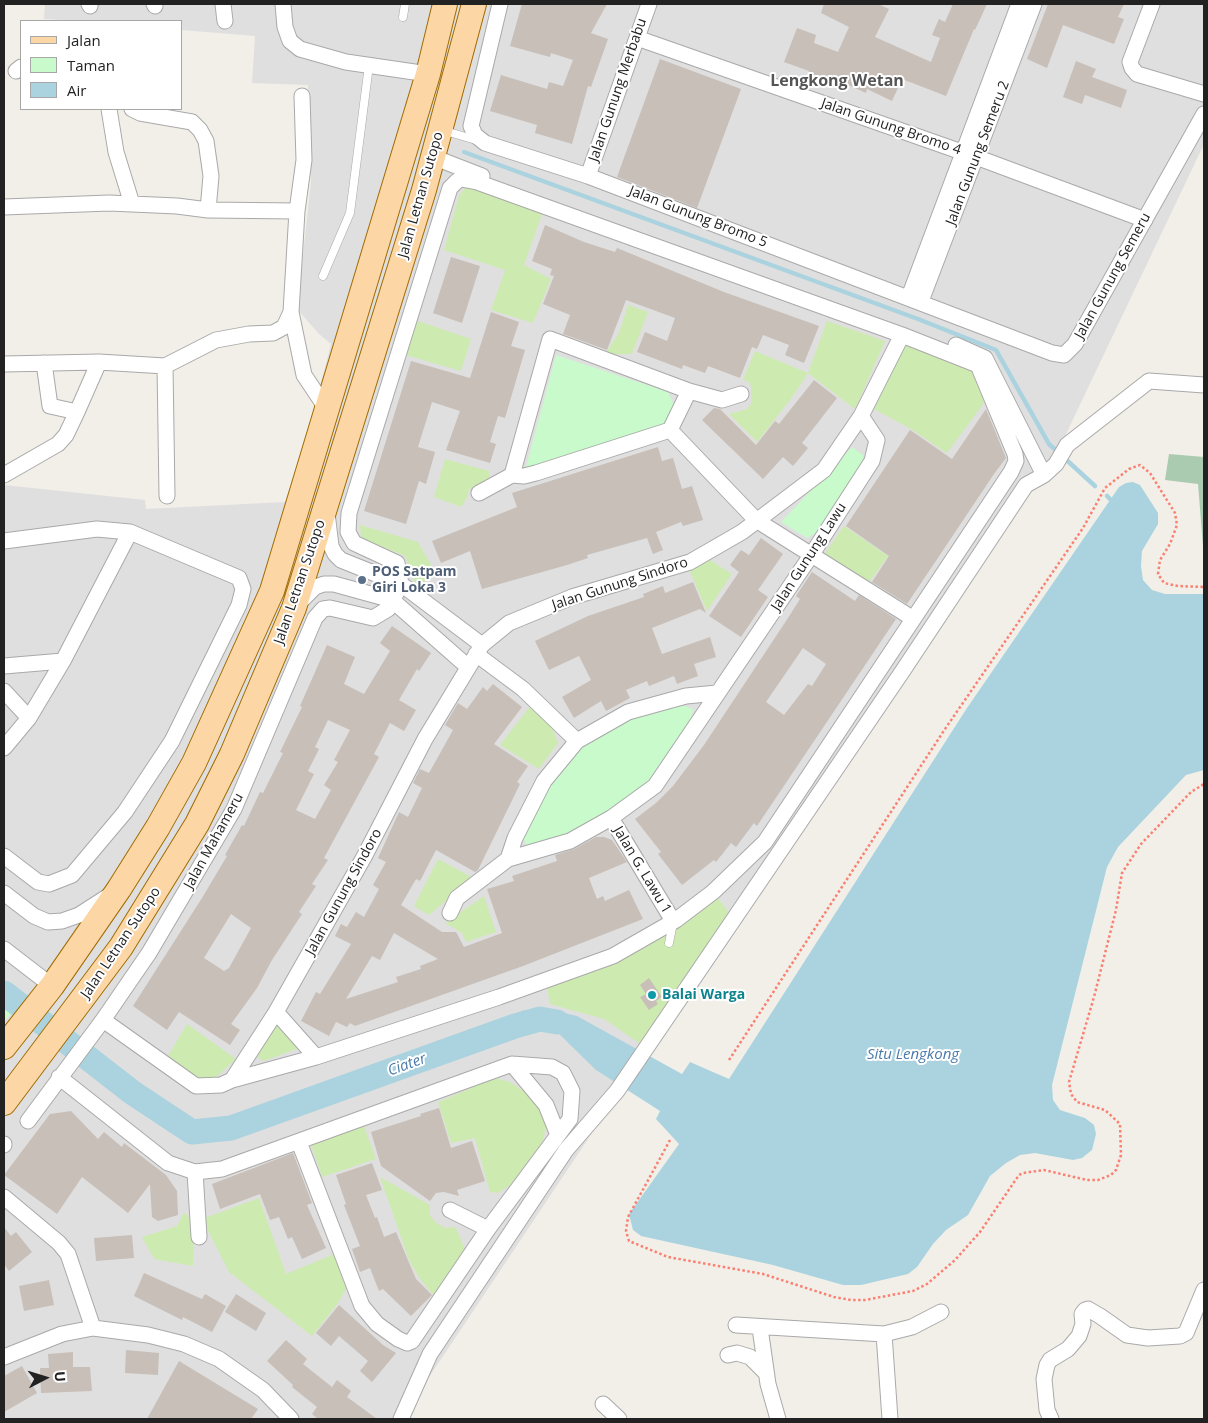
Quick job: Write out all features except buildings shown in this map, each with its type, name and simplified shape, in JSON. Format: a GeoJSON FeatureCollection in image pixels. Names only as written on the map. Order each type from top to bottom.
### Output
{"type":"FeatureCollection","features":[{"type":"Feature","properties":{"kind":"main road","name":"Jalan Letnan Sutopo"},"geometry":{"type":"LineString","coordinates":[[6,1044],[48,992],[119,889],[194,763],[272,590],[324,396],[428,74],[446,4]]}},
{"type":"Feature","properties":{"kind":"main road","name":"Jalan Letnan Sutopo"},"geometry":{"type":"LineString","coordinates":[[4,1103],[121,947],[197,824],[232,754],[294,608],[432,157],[474,4]]}},
{"type":"Feature","properties":{"kind":"street"},"geometry":{"type":"LineString","coordinates":[[223,4],[225,21]]}},
{"type":"Feature","properties":{"kind":"street"},"geometry":{"type":"LineString","coordinates":[[283,4],[284,27],[294,46],[317,55],[428,74]]}},
{"type":"Feature","properties":{"kind":"street"},"geometry":{"type":"LineString","coordinates":[[480,139],[470,126],[500,4]]}},
{"type":"Feature","properties":{"kind":"street","name":"Jalan Gunung Merbabu"},"geometry":{"type":"LineString","coordinates":[[588,176],[649,4]]}},
{"type":"Feature","properties":{"kind":"street","name":"Jalan Gunung Semeru 2"},"geometry":{"type":"LineString","coordinates":[[970,154],[1019,4]]}},
{"type":"Feature","properties":{"kind":"street","name":"Jalan Gunung Semeru 2"},"geometry":{"type":"LineString","coordinates":[[915,299],[970,154],[1034,4]]}},
{"type":"Feature","properties":{"kind":"street"},"geometry":{"type":"LineString","coordinates":[[1152,4],[1130,62],[1132,68],[1137,74],[1204,94]]}},
{"type":"Feature","properties":{"kind":"street","name":"Jalan Gunung Bromo 4"},"geometry":{"type":"LineString","coordinates":[[637,38],[970,154],[1145,220]]}},
{"type":"Feature","properties":{"kind":"street"},"geometry":{"type":"LineString","coordinates":[[302,96],[304,155],[297,211],[292,312],[304,375],[324,396]]}},
{"type":"Feature","properties":{"kind":"street"},"geometry":{"type":"LineString","coordinates":[[108,110],[116,152],[132,204]]}},
{"type":"Feature","properties":{"kind":"street"},"geometry":{"type":"LineString","coordinates":[[134,110],[140,113],[192,122],[200,130],[206,141],[211,176],[208,210]]}},
{"type":"Feature","properties":{"kind":"street","name":"Jalan Gunung Semeru"},"geometry":{"type":"LineString","coordinates":[[915,299],[1052,353],[1064,355],[1075,344],[1204,114]]}},
{"type":"Feature","properties":{"kind":"street","name":"Jalan Gunung Bromo 5"},"geometry":{"type":"LineString","coordinates":[[480,139],[588,176],[915,299]]}},
{"type":"Feature","properties":{"kind":"street"},"geometry":{"type":"LineString","coordinates":[[432,157],[976,352],[985,358],[1044,475]]}},
{"type":"Feature","properties":{"kind":"street"},"geometry":{"type":"LineString","coordinates":[[104,1020],[196,1086],[221,1085],[232,1080],[316,1057],[613,956],[674,921],[713,892],[765,842],[912,618],[1011,472],[1016,461],[1012,445],[978,365],[902,335],[477,182],[462,179],[450,188],[349,513],[348,532],[354,543],[398,563],[401,584]]}},
{"type":"Feature","properties":{"kind":"street"},"geometry":{"type":"LineString","coordinates":[[4,207],[132,204],[208,210],[297,211]]}},
{"type":"Feature","properties":{"kind":"street"},"geometry":{"type":"LineString","coordinates":[[4,364],[99,362],[165,366],[216,340],[249,334],[273,333],[284,327],[292,312]]}},
{"type":"Feature","properties":{"kind":"street"},"geometry":{"type":"LineString","coordinates":[[512,475],[544,334],[689,391],[722,400],[741,394]]}},
{"type":"Feature","properties":{"kind":"street","name":"Jalan Gunung Sindoro"},"geometry":{"type":"LineString","coordinates":[[232,1080],[276,1012],[364,857],[425,739],[475,655],[509,623],[572,597],[690,562],[742,532],[824,470],[861,416],[902,335]]}},
{"type":"Feature","properties":{"kind":"street"},"geometry":{"type":"LineString","coordinates":[[4,475],[58,444],[66,435],[99,362]]}},
{"type":"Feature","properties":{"kind":"street"},"geometry":{"type":"LineString","coordinates":[[44,363],[50,406],[77,412]]}},
{"type":"Feature","properties":{"kind":"street"},"geometry":{"type":"LineString","coordinates":[[165,366],[167,496]]}},
{"type":"Feature","properties":{"kind":"street"},"geometry":{"type":"LineString","coordinates":[[401,1419],[430,1354],[566,1150],[617,1091],[904,669],[1026,485],[1044,475],[1056,464],[1067,445],[1149,380],[1204,385]]}},
{"type":"Feature","properties":{"kind":"street"},"geometry":{"type":"LineString","coordinates":[[479,493],[512,475],[524,476],[536,473],[670,430],[689,391]]}},
{"type":"Feature","properties":{"kind":"street","name":"Jalan Gunung Lawu"},"geometry":{"type":"LineString","coordinates":[[450,914],[456,898],[508,859],[566,843],[611,818],[655,786],[872,462],[877,440],[861,416]]}},
{"type":"Feature","properties":{"kind":"street"},"geometry":{"type":"LineString","coordinates":[[670,430],[756,520],[912,618]]}},
{"type":"Feature","properties":{"kind":"street"},"geometry":{"type":"LineString","coordinates":[[326,506],[331,546],[334,554],[341,560],[401,584],[475,655]]}},
{"type":"Feature","properties":{"kind":"street"},"geometry":{"type":"LineString","coordinates":[[4,541],[97,530],[130,532],[239,578],[243,589],[239,605],[172,741],[125,812],[72,875],[49,884],[38,882],[4,856]]}},
{"type":"Feature","properties":{"kind":"street"},"geometry":{"type":"LineString","coordinates":[[4,748],[29,718],[63,661],[130,532]]}},
{"type":"Feature","properties":{"kind":"street"},"geometry":{"type":"LineString","coordinates":[[294,608],[315,586],[324,584],[334,584],[392,600],[523,689],[577,741]]}},
{"type":"Feature","properties":{"kind":"street","name":"Jalan Mahameru"},"geometry":{"type":"LineString","coordinates":[[28,1121],[59,1076],[104,1020],[149,953],[234,809],[316,618],[323,609],[330,608],[373,618],[388,609],[401,584]]}},
{"type":"Feature","properties":{"kind":"street"},"geometry":{"type":"LineString","coordinates":[[4,666],[63,661]]}},
{"type":"Feature","properties":{"kind":"street"},"geometry":{"type":"LineString","coordinates":[[4,691],[29,718]]}},
{"type":"Feature","properties":{"kind":"street"},"geometry":{"type":"LineString","coordinates":[[508,859],[515,838],[544,781],[577,741],[628,712],[686,696],[718,693]]}},
{"type":"Feature","properties":{"kind":"street","name":"Jalan G. Lawu 1"},"geometry":{"type":"LineString","coordinates":[[611,818],[674,921]]}},
{"type":"Feature","properties":{"kind":"street"},"geometry":{"type":"LineString","coordinates":[[4,893],[34,916],[48,922],[62,921],[79,915],[119,889]]}},
{"type":"Feature","properties":{"kind":"street"},"geometry":{"type":"LineString","coordinates":[[4,950],[48,992]]}},
{"type":"Feature","properties":{"kind":"street"},"geometry":{"type":"LineString","coordinates":[[276,1012],[316,1057]]}},
{"type":"Feature","properties":{"kind":"street"},"geometry":{"type":"LineString","coordinates":[[59,1076],[168,1164],[195,1172],[222,1169],[471,1077],[512,1064],[552,1068],[563,1073],[572,1091],[570,1119],[488,1228],[412,1341],[408,1342],[398,1339],[377,1324],[362,1306],[299,1142]]}},
{"type":"Feature","properties":{"kind":"street"},"geometry":{"type":"LineString","coordinates":[[512,1064],[546,1105],[558,1135]]}},
{"type":"Feature","properties":{"kind":"street"},"geometry":{"type":"LineString","coordinates":[[195,1172],[199,1237]]}},
{"type":"Feature","properties":{"kind":"street"},"geometry":{"type":"LineString","coordinates":[[4,1197],[59,1243],[68,1254],[93,1328]]}},
{"type":"Feature","properties":{"kind":"street"},"geometry":{"type":"LineString","coordinates":[[450,1210],[488,1228]]}},
{"type":"Feature","properties":{"kind":"street"},"geometry":{"type":"LineString","coordinates":[[1051,1419],[1047,1410],[1044,1379],[1047,1365],[1050,1360],[1068,1349],[1079,1336],[1085,1310],[1088,1309],[1100,1316],[1127,1335],[1148,1338],[1182,1336],[1186,1333],[1204,1290]]}},
{"type":"Feature","properties":{"kind":"street"},"geometry":{"type":"LineString","coordinates":[[736,1326],[826,1329],[884,1334],[912,1327],[941,1312]]}},
{"type":"Feature","properties":{"kind":"street"},"geometry":{"type":"LineString","coordinates":[[4,1357],[62,1334],[93,1328],[148,1335],[175,1342],[219,1359],[263,1390],[291,1419]]}},
{"type":"Feature","properties":{"kind":"street"},"geometry":{"type":"LineString","coordinates":[[760,1328],[766,1373],[778,1419]]}},
{"type":"Feature","properties":{"kind":"street"},"geometry":{"type":"LineString","coordinates":[[884,1334],[890,1419]]}},
{"type":"Feature","properties":{"kind":"street"},"geometry":{"type":"LineString","coordinates":[[728,1355],[737,1353],[750,1357],[766,1373]]}},
{"type":"Feature","properties":{"kind":"street"},"geometry":{"type":"LineString","coordinates":[[603,1404],[619,1419]]}},
{"type":"Feature","properties":{"kind":"lane"},"geometry":{"type":"LineString","coordinates":[[403,17],[405,4]]}},
{"type":"Feature","properties":{"kind":"lane"},"geometry":{"type":"LineString","coordinates":[[323,276],[350,213],[370,65]]}},
{"type":"Feature","properties":{"kind":"lane"},"geometry":{"type":"LineString","coordinates":[[440,129],[480,139]]}},
{"type":"Feature","properties":{"kind":"lane"},"geometry":{"type":"LineString","coordinates":[[669,943],[674,921]]}},
{"type":"Feature","properties":{"kind":"path"},"geometry":{"type":"LineString","coordinates":[[730,1060],[945,729],[1078,536],[1105,488],[1129,469],[1140,465],[1150,472],[1176,513],[1176,525],[1170,544],[1160,560],[1158,574],[1164,583],[1178,586],[1204,587]]}},
{"type":"Feature","properties":{"kind":"path"},"geometry":{"type":"LineString","coordinates":[[670,1140],[628,1216],[626,1231],[629,1241],[668,1257],[763,1274],[834,1297],[851,1300],[865,1300],[913,1291],[927,1284],[951,1264],[980,1232],[1019,1175],[1023,1173],[1044,1170],[1086,1180],[1098,1180],[1110,1175],[1116,1170],[1121,1155],[1120,1124],[1105,1110],[1078,1102],[1071,1094],[1070,1082],[1116,910],[1122,873],[1141,844],[1192,792],[1204,784]]}},
{"type":"Feature","properties":{"kind":"shaded area"},"geometry":{"type":"Polygon","coordinates":[[[45,4],[1204,4],[1204,144],[1047,474],[1005,515],[401,1419],[4,1419],[4,485],[145,500],[146,509],[285,502],[308,432],[331,344],[319,334],[297,309],[311,182],[308,85],[252,83],[255,36],[182,30],[182,20],[44,19],[45,4]]]}},
{"type":"Feature","properties":{"kind":"green space"},"geometry":{"type":"Polygon","coordinates":[[[467,185],[543,211],[524,265],[551,279],[533,323],[491,310],[505,270],[444,250],[459,196],[467,185]]]}},
{"type":"Feature","properties":{"kind":"green space"},"geometry":{"type":"Polygon","coordinates":[[[628,305],[648,312],[632,354],[605,354],[619,333],[628,305]]]}},
{"type":"Feature","properties":{"kind":"green space"},"geometry":{"type":"Polygon","coordinates":[[[412,319],[471,339],[461,371],[402,354],[412,319]]]}},
{"type":"Feature","properties":{"kind":"green space"},"geometry":{"type":"Polygon","coordinates":[[[827,321],[885,341],[855,409],[808,373],[827,321]]]}},
{"type":"Feature","properties":{"kind":"green space"},"geometry":{"type":"Polygon","coordinates":[[[906,343],[974,370],[984,403],[947,453],[911,429],[874,409],[906,343]]]}},
{"type":"Feature","properties":{"kind":"green space"},"geometry":{"type":"Polygon","coordinates":[[[755,351],[808,373],[793,396],[757,442],[729,414],[747,409],[751,404],[751,387],[749,382],[743,380],[755,351]]]}},
{"type":"Feature","properties":{"kind":"green space"},"geometry":{"type":"Polygon","coordinates":[[[556,355],[668,392],[676,409],[665,427],[534,468],[526,467],[556,355]]]}},
{"type":"Feature","properties":{"kind":"green space"},"geometry":{"type":"Polygon","coordinates":[[[852,447],[863,455],[863,461],[819,531],[807,538],[781,522],[852,447]]]}},
{"type":"Feature","properties":{"kind":"green space"},"geometry":{"type":"Polygon","coordinates":[[[1169,454],[1204,457],[1204,559],[1198,484],[1165,480],[1169,454]]]}},
{"type":"Feature","properties":{"kind":"green space"},"geometry":{"type":"Polygon","coordinates":[[[445,459],[489,471],[489,481],[469,489],[467,498],[461,507],[434,497],[445,459]]]}},
{"type":"Feature","properties":{"kind":"green space"},"geometry":{"type":"Polygon","coordinates":[[[360,525],[418,542],[434,570],[419,587],[414,581],[405,556],[361,538],[360,525]]]}},
{"type":"Feature","properties":{"kind":"green space"},"geometry":{"type":"Polygon","coordinates":[[[844,526],[888,556],[867,585],[823,556],[844,526]]]}},
{"type":"Feature","properties":{"kind":"green space"},"geometry":{"type":"Polygon","coordinates":[[[707,558],[732,574],[707,611],[688,567],[707,558]]]}},
{"type":"Feature","properties":{"kind":"green space"},"geometry":{"type":"Polygon","coordinates":[[[531,705],[553,730],[558,743],[539,769],[500,745],[531,705]]]}},
{"type":"Feature","properties":{"kind":"green space"},"geometry":{"type":"Polygon","coordinates":[[[682,705],[693,709],[691,721],[655,786],[611,818],[533,848],[526,845],[522,834],[526,816],[577,741],[628,712],[682,705]]]}},
{"type":"Feature","properties":{"kind":"green space"},"geometry":{"type":"Polygon","coordinates":[[[438,859],[477,880],[448,899],[429,915],[414,906],[438,859]]]}},
{"type":"Feature","properties":{"kind":"green space"},"geometry":{"type":"Polygon","coordinates":[[[713,892],[735,920],[642,1045],[604,1019],[550,1004],[546,981],[676,920],[713,892]]]}},
{"type":"Feature","properties":{"kind":"green space"},"geometry":{"type":"Polygon","coordinates":[[[484,896],[496,932],[466,942],[462,933],[445,923],[484,896]]]}},
{"type":"Feature","properties":{"kind":"green space"},"geometry":{"type":"Polygon","coordinates":[[[4,980],[25,997],[4,1022],[4,980]]]}},
{"type":"Feature","properties":{"kind":"green space"},"geometry":{"type":"Polygon","coordinates":[[[277,1019],[307,1045],[264,1061],[254,1055],[277,1019]]]}},
{"type":"Feature","properties":{"kind":"green space"},"geometry":{"type":"Polygon","coordinates":[[[187,1024],[236,1059],[215,1078],[204,1079],[192,1075],[168,1056],[187,1024]]]}},
{"type":"Feature","properties":{"kind":"green space"},"geometry":{"type":"Polygon","coordinates":[[[495,1078],[510,1082],[527,1093],[540,1107],[545,1117],[546,1126],[543,1140],[534,1156],[510,1185],[498,1193],[490,1192],[475,1138],[451,1143],[438,1102],[495,1078]]]}},
{"type":"Feature","properties":{"kind":"green space"},"geometry":{"type":"Polygon","coordinates":[[[364,1126],[376,1159],[322,1177],[311,1144],[364,1126]]]}},
{"type":"Feature","properties":{"kind":"green space"},"geometry":{"type":"Polygon","coordinates":[[[380,1177],[430,1205],[430,1215],[435,1222],[445,1228],[454,1227],[457,1230],[466,1252],[436,1298],[420,1279],[409,1260],[380,1177]]]}},
{"type":"Feature","properties":{"kind":"green space"},"geometry":{"type":"Polygon","coordinates":[[[259,1198],[286,1274],[334,1254],[346,1289],[338,1303],[312,1336],[229,1272],[202,1219],[259,1198]]]}},
{"type":"Feature","properties":{"kind":"green space"},"geometry":{"type":"Polygon","coordinates":[[[184,1212],[194,1223],[193,1266],[154,1259],[142,1237],[177,1226],[184,1212]]]}},
{"type":"Feature","properties":{"kind":"water","name":"Situ Lengkong"},"geometry":{"type":"Polygon","coordinates":[[[1133,482],[1140,485],[1158,513],[1158,524],[1142,551],[1141,566],[1143,580],[1152,590],[1165,594],[1204,594],[1204,770],[1186,775],[1118,847],[1107,867],[1052,1085],[1053,1100],[1060,1110],[1085,1118],[1094,1125],[1096,1134],[1092,1150],[1082,1158],[1073,1160],[1035,1153],[1020,1155],[1006,1163],[990,1176],[968,1215],[946,1230],[933,1244],[917,1267],[908,1274],[861,1285],[843,1285],[773,1265],[641,1236],[633,1230],[629,1214],[679,1144],[656,1119],[660,1111],[596,1070],[554,1029],[538,1026],[526,1032],[521,1011],[543,1008],[577,1016],[682,1074],[690,1062],[729,1079],[967,708],[1119,487],[1133,482]]]}},
{"type":"Feature","properties":{"kind":"waterway"},"geometry":{"type":"LineString","coordinates":[[464,152],[918,319],[996,350],[1049,444],[1095,486]]}},
{"type":"Feature","properties":{"kind":"waterway"},"geometry":{"type":"LineString","coordinates":[[1107,496],[1111,500]]}},
{"type":"Feature","properties":{"kind":"waterway","name":"Ciater"},"geometry":{"type":"LineString","coordinates":[[4,993],[133,1093],[192,1132],[231,1128],[515,1026],[540,1019],[557,1022]]}},
{"type":"Feature","properties":{"kind":"place","name":"POS Satpam Giri Loka 3"},"geometry":{"type":"Point","coordinates":[362,580]}},
{"type":"Feature","properties":{"kind":"place","name":"Balai Warga"},"geometry":{"type":"Point","coordinates":[652,995]}},
{"type":"Feature","properties":{"kind":"district","name":"Lengkong Wetan"},"geometry":{"type":"Point","coordinates":[837,81]}}]}
